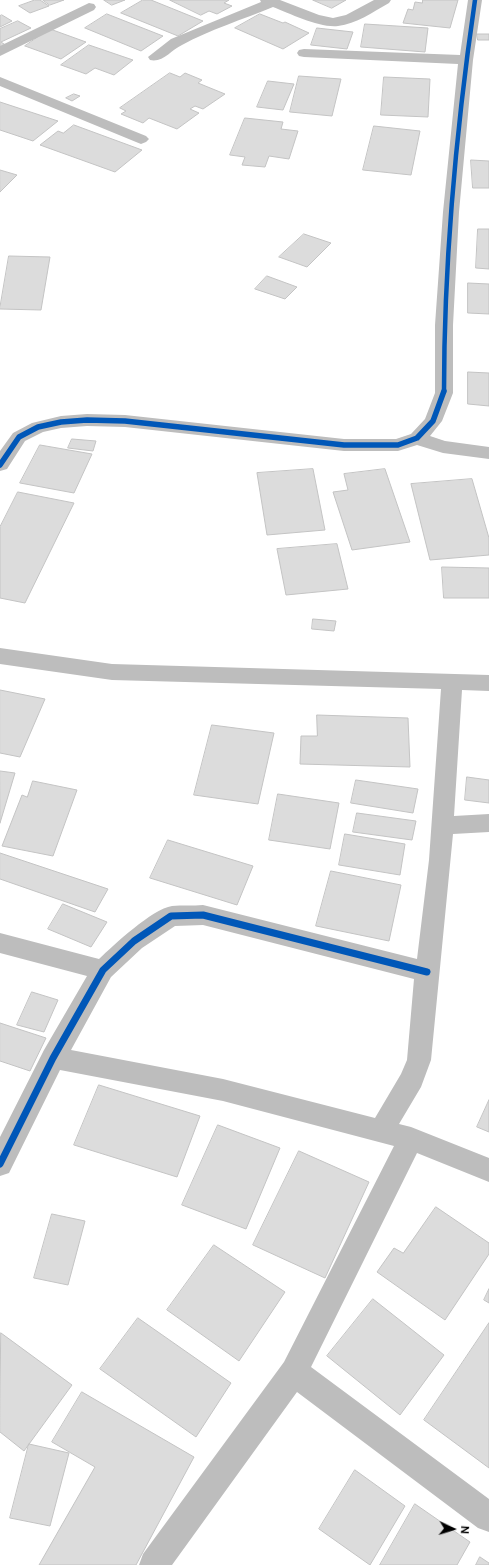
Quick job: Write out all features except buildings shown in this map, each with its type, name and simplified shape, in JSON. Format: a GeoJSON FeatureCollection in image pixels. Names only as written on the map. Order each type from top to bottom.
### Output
{"type":"FeatureCollection","features":[{"type":"Feature","properties":{"kind":"street"},"geometry":{"type":"LineString","coordinates":[[155,57],[176,42],[270,1],[319,19],[337,22],[356,16],[384,0]]}},
{"type":"Feature","properties":{"kind":"street"},"geometry":{"type":"LineString","coordinates":[[0,465],[19,437],[38,427],[61,422],[87,420],[126,421],[344,445],[398,445],[417,438],[433,420],[444,392],[444,326],[451,212],[466,60],[475,0]]}},
{"type":"Feature","properties":{"kind":"street"},"geometry":{"type":"LineString","coordinates":[[0,52],[89,7]]}},
{"type":"Feature","properties":{"kind":"street"},"geometry":{"type":"LineString","coordinates":[[304,53],[466,60]]}},
{"type":"Feature","properties":{"kind":"street"},"geometry":{"type":"LineString","coordinates":[[0,81],[141,139]]}},
{"type":"Feature","properties":{"kind":"street"},"geometry":{"type":"LineString","coordinates":[[417,438],[443,447],[489,453]]}},
{"type":"Feature","properties":{"kind":"street"},"geometry":{"type":"LineString","coordinates":[[0,656],[112,672],[489,683]]}},
{"type":"Feature","properties":{"kind":"street"},"geometry":{"type":"LineString","coordinates":[[381,1132],[412,1079],[419,1060],[426,972],[443,826],[452,681]]}},
{"type":"Feature","properties":{"kind":"street"},"geometry":{"type":"LineString","coordinates":[[443,826],[489,823]]}},
{"type":"Feature","properties":{"kind":"street"},"geometry":{"type":"LineString","coordinates":[[0,1164],[53,1058],[103,970],[134,942],[171,916],[203,915],[426,972]]}},
{"type":"Feature","properties":{"kind":"street"},"geometry":{"type":"LineString","coordinates":[[0,943],[103,970]]}},
{"type":"Feature","properties":{"kind":"street"},"geometry":{"type":"LineString","coordinates":[[53,1058],[223,1090],[411,1139],[489,1170]]}},
{"type":"Feature","properties":{"kind":"street"},"geometry":{"type":"LineString","coordinates":[[154,1565],[294,1372],[411,1139]]}},
{"type":"Feature","properties":{"kind":"street"},"geometry":{"type":"LineString","coordinates":[[294,1372],[489,1516]]}},
{"type":"Feature","properties":{"kind":"cycle path"},"geometry":{"type":"LineString","coordinates":[[0,465],[19,437],[38,427],[61,422],[87,420],[125,421],[344,445],[398,445],[417,438],[433,421],[444,393],[444,325],[451,212],[466,60],[475,0]]}},
{"type":"Feature","properties":{"kind":"cycle path"},"geometry":{"type":"LineString","coordinates":[[0,1164],[53,1058],[103,970],[134,941],[171,916],[203,915],[427,972]]}}]}
